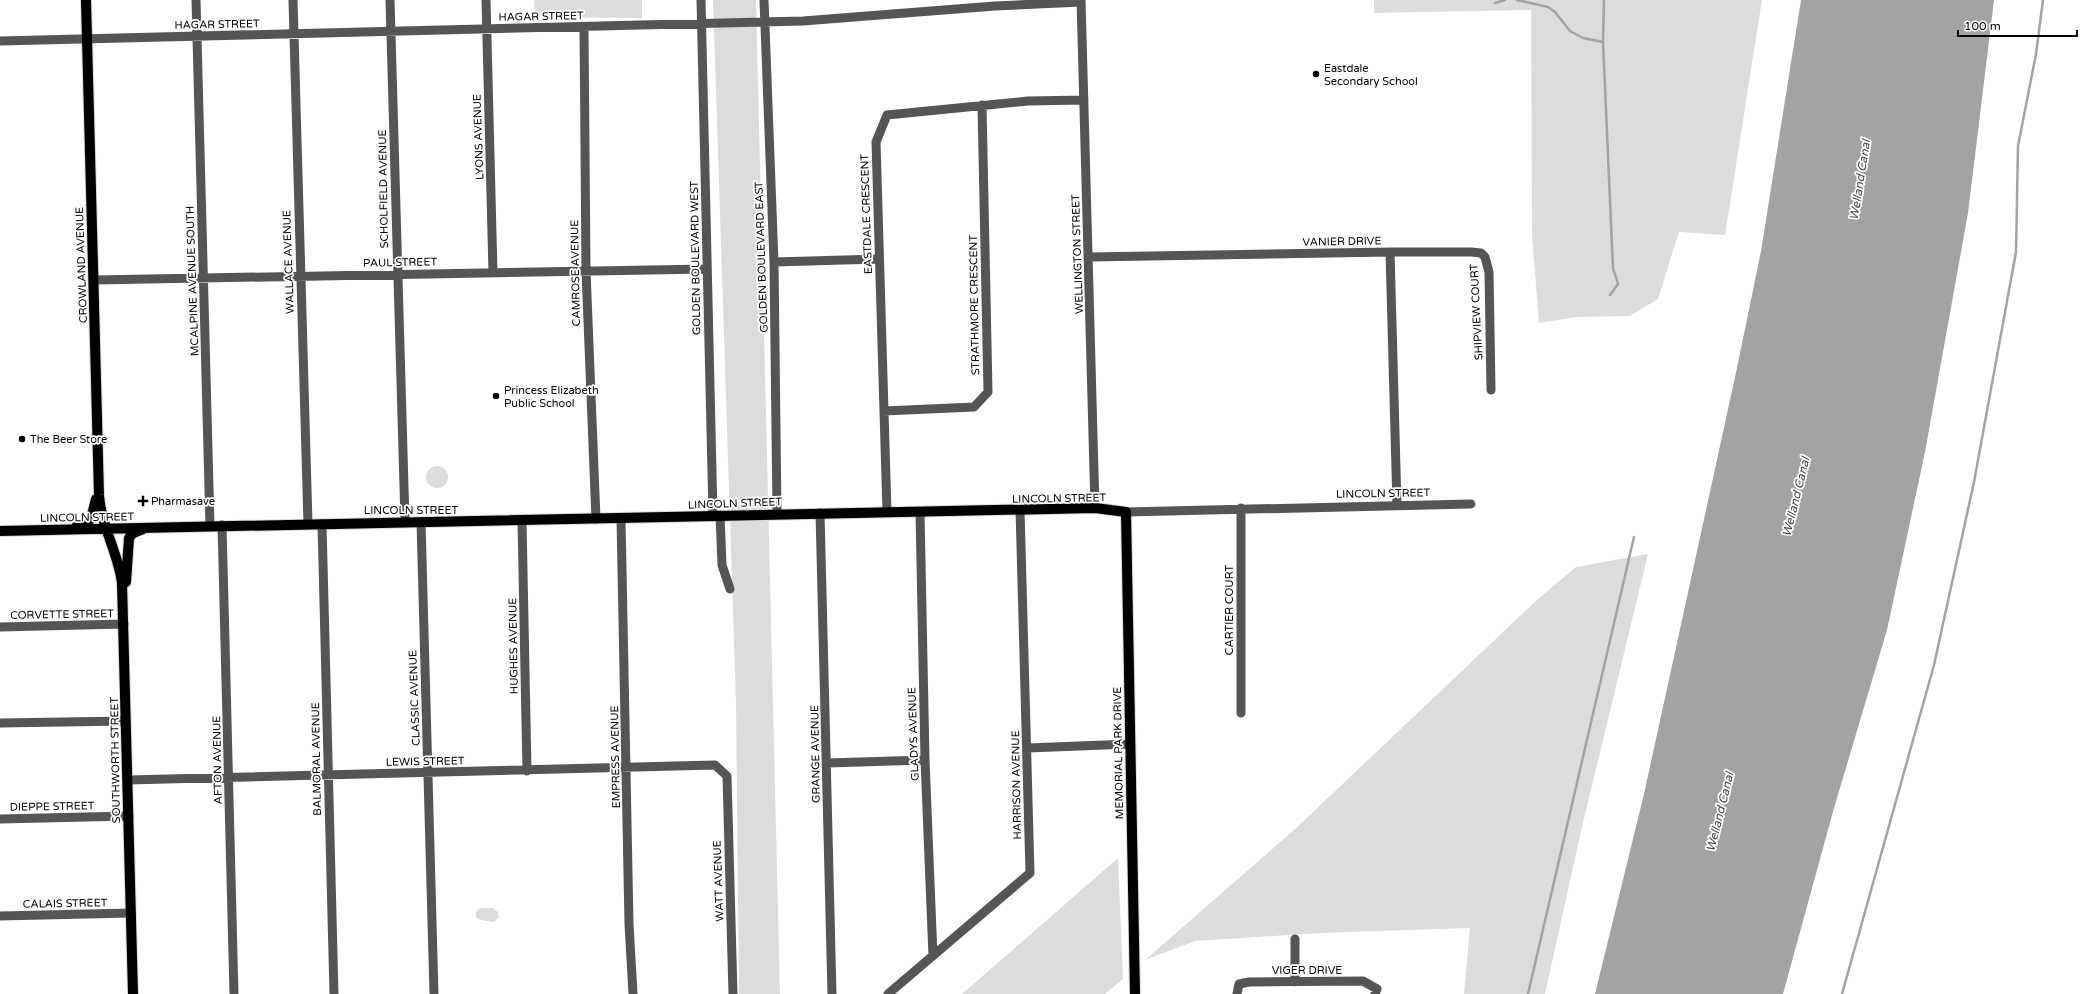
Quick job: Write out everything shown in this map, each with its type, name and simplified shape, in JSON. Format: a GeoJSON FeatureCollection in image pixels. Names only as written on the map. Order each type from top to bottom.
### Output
{"type":"FeatureCollection","features":[{"type":"Feature","properties":{"kind":"main road","name":"CROWLAND AVENUE"},"geometry":{"type":"LineString","coordinates":[[86,0],[98,472],[100,504],[105,529]]}},
{"type":"Feature","properties":{"kind":"main road"},"geometry":{"type":"LineString","coordinates":[[62,530],[82,525],[91,519],[96,502],[98,472]]}},
{"type":"Feature","properties":{"kind":"main road","name":"LINCOLN STREET"},"geometry":{"type":"LineString","coordinates":[[0,531],[404,521],[522,521],[717,515],[1095,508],[1126,512]]}},
{"type":"Feature","properties":{"kind":"main road","name":"MEMORIAL PARK DRIVE"},"geometry":{"type":"LineString","coordinates":[[1126,512],[1135,994]]}},
{"type":"Feature","properties":{"kind":"main road"},"geometry":{"type":"LineString","coordinates":[[124,606],[129,538],[132,533],[147,528]]}},
{"type":"Feature","properties":{"kind":"main road","name":"SOUTHWORTH STREET"},"geometry":{"type":"LineString","coordinates":[[105,529],[120,570],[124,606],[133,994]]}},
{"type":"Feature","properties":{"kind":"street","name":"MCALPINE AVENUE SOUTH"},"geometry":{"type":"LineString","coordinates":[[196,0],[210,526]]}},
{"type":"Feature","properties":{"kind":"street","name":"WALLACE AVENUE"},"geometry":{"type":"LineString","coordinates":[[293,0],[308,524]]}},
{"type":"Feature","properties":{"kind":"street","name":"SCHOLFIELD AVENUE"},"geometry":{"type":"LineString","coordinates":[[390,0],[404,521]]}},
{"type":"Feature","properties":{"kind":"street","name":"LYONS AVENUE"},"geometry":{"type":"LineString","coordinates":[[486,0],[493,273]]}},
{"type":"Feature","properties":{"kind":"street","name":"GOLDEN BOULEVARD WEST"},"geometry":{"type":"LineString","coordinates":[[701,0],[706,269],[717,515],[722,564],[730,589]]}},
{"type":"Feature","properties":{"kind":"street","name":"GOLDEN BOULEVARD EAST"},"geometry":{"type":"LineString","coordinates":[[764,0],[774,262],[777,514]]}},
{"type":"Feature","properties":{"kind":"street","name":"HAGAR STREET"},"geometry":{"type":"LineString","coordinates":[[0,41],[842,20],[995,6],[1081,1]]}},
{"type":"Feature","properties":{"kind":"street","name":"WELLINGTON STREET"},"geometry":{"type":"LineString","coordinates":[[1081,1],[1095,508]]}},
{"type":"Feature","properties":{"kind":"street","name":"CAMROSE AVENUE"},"geometry":{"type":"LineString","coordinates":[[584,27],[586,271],[596,518]]}},
{"type":"Feature","properties":{"kind":"street","name":"EASTDALE CRESCENT"},"geometry":{"type":"LineString","coordinates":[[887,512],[876,142],[887,114],[982,106],[1084,100]]}},
{"type":"Feature","properties":{"kind":"street","name":"STRATHMORE CRESCENT"},"geometry":{"type":"LineString","coordinates":[[884,411],[974,407],[988,392],[982,106]]}},
{"type":"Feature","properties":{"kind":"street","name":"VANIER DRIVE"},"geometry":{"type":"LineString","coordinates":[[1089,257],[1390,252],[1397,505]]}},
{"type":"Feature","properties":{"kind":"street","name":"SHIPVIEW COURT"},"geometry":{"type":"LineString","coordinates":[[1390,252],[1471,252],[1480,253],[1485,257],[1489,272],[1491,390]]}},
{"type":"Feature","properties":{"kind":"street"},"geometry":{"type":"LineString","coordinates":[[774,262],[879,259]]}},
{"type":"Feature","properties":{"kind":"street","name":"PAUL STREET"},"geometry":{"type":"LineString","coordinates":[[94,280],[706,269]]}},
{"type":"Feature","properties":{"kind":"street","name":"LINCOLN STREET"},"geometry":{"type":"LineString","coordinates":[[1126,512],[1241,508],[1470,504]]}},
{"type":"Feature","properties":{"kind":"street","name":"CARTIER COURT"},"geometry":{"type":"LineString","coordinates":[[1241,508],[1241,713]]}},
{"type":"Feature","properties":{"kind":"street","name":"HARRISON AVENUE"},"geometry":{"type":"LineString","coordinates":[[888,994],[1030,873],[1028,748],[1020,510]]}},
{"type":"Feature","properties":{"kind":"street","name":"GLADYS AVENUE"},"geometry":{"type":"LineString","coordinates":[[920,512],[925,760],[933,956]]}},
{"type":"Feature","properties":{"kind":"street","name":"GRANGE AVENUE"},"geometry":{"type":"LineString","coordinates":[[820,513],[832,994]]}},
{"type":"Feature","properties":{"kind":"street","name":"EMPRESS AVENUE"},"geometry":{"type":"LineString","coordinates":[[621,519],[629,924],[633,994]]}},
{"type":"Feature","properties":{"kind":"street","name":"HUGHES AVENUE"},"geometry":{"type":"LineString","coordinates":[[522,521],[527,771]]}},
{"type":"Feature","properties":{"kind":"street","name":"CLASSIC AVENUE"},"geometry":{"type":"LineString","coordinates":[[421,522],[434,994]]}},
{"type":"Feature","properties":{"kind":"street","name":"BALMORAL AVENUE"},"geometry":{"type":"LineString","coordinates":[[322,524],[334,994]]}},
{"type":"Feature","properties":{"kind":"street","name":"AFTON AVENUE"},"geometry":{"type":"LineString","coordinates":[[222,525],[230,778],[234,994]]}},
{"type":"Feature","properties":{"kind":"street","name":"CORVETTE STREET"},"geometry":{"type":"LineString","coordinates":[[0,627],[124,624]]}},
{"type":"Feature","properties":{"kind":"street"},"geometry":{"type":"LineString","coordinates":[[0,723],[126,721]]}},
{"type":"Feature","properties":{"kind":"street"},"geometry":{"type":"LineString","coordinates":[[1028,748],[1130,744]]}},
{"type":"Feature","properties":{"kind":"street"},"geometry":{"type":"LineString","coordinates":[[827,763],[925,760]]}},
{"type":"Feature","properties":{"kind":"street","name":"LEWIS STREET"},"geometry":{"type":"LineString","coordinates":[[128,780],[715,765],[722,770]]}},
{"type":"Feature","properties":{"kind":"street","name":"WATT AVENUE"},"geometry":{"type":"LineString","coordinates":[[722,770],[727,776],[733,994]]}},
{"type":"Feature","properties":{"kind":"street","name":"DIEPPE STREET"},"geometry":{"type":"LineString","coordinates":[[0,819],[129,816]]}},
{"type":"Feature","properties":{"kind":"street","name":"CALAIS STREET"},"geometry":{"type":"LineString","coordinates":[[0,916],[131,913]]}},
{"type":"Feature","properties":{"kind":"street"},"geometry":{"type":"LineString","coordinates":[[1295,939],[1295,982]]}},
{"type":"Feature","properties":{"kind":"street","name":"VIGER DRIVE"},"geometry":{"type":"LineString","coordinates":[[1237,994],[1238,984],[1249,982],[1363,981],[1377,989],[1376,994]]}},
{"type":"Feature","properties":{"kind":"shaded area"},"geometry":{"type":"Polygon","coordinates":[[[534,0],[642,0],[642,18],[535,17],[534,0]]]}},
{"type":"Feature","properties":{"kind":"shaded area"},"geometry":{"type":"Polygon","coordinates":[[[713,0],[756,0],[780,994],[739,994],[736,703],[713,0]]]}},
{"type":"Feature","properties":{"kind":"shaded area"},"geometry":{"type":"Polygon","coordinates":[[[1374,0],[1762,0],[1725,235],[1679,232],[1658,299],[1630,316],[1576,317],[1539,323],[1532,234],[1531,10],[1374,13],[1374,0]]]}},
{"type":"Feature","properties":{"kind":"shaded area"},"geometry":{"type":"Polygon","coordinates":[[[437,466],[445,469],[448,477],[445,485],[437,488],[429,485],[426,477],[429,469],[437,466]]]}},
{"type":"Feature","properties":{"kind":"shaded area"},"geometry":{"type":"Polygon","coordinates":[[[1648,554],[1581,831],[1545,994],[1464,994],[1470,928],[1320,933],[1195,941],[1145,960],[1293,831],[1538,599],[1576,567],[1648,554]]]}},
{"type":"Feature","properties":{"kind":"shaded area"},"geometry":{"type":"Polygon","coordinates":[[[1118,858],[1123,979],[1105,994],[962,994],[1118,858]]]}},
{"type":"Feature","properties":{"kind":"shaded area"},"geometry":{"type":"Polygon","coordinates":[[[480,908],[493,908],[498,912],[499,917],[494,922],[480,920],[476,917],[476,912],[480,908]]]}},
{"type":"Feature","properties":{"kind":"water","name":"Welland Canal"},"geometry":{"type":"Polygon","coordinates":[[[1801,0],[1994,0],[1968,213],[1925,452],[1887,630],[1834,808],[1783,994],[1595,994],[1644,794],[1737,368],[1761,251],[1801,0]]]}},
{"type":"Feature","properties":{"kind":"waterway"},"geometry":{"type":"LineString","coordinates":[[1495,3],[1505,0]]}},
{"type":"Feature","properties":{"kind":"waterway"},"geometry":{"type":"LineString","coordinates":[[1517,0],[1548,7],[1555,12],[1570,31],[1583,38],[1603,42]]}},
{"type":"Feature","properties":{"kind":"waterway"},"geometry":{"type":"LineString","coordinates":[[1604,0],[1603,42],[1613,268],[1618,284],[1610,295]]}},
{"type":"Feature","properties":{"kind":"waterway"},"geometry":{"type":"LineString","coordinates":[[1842,994],[1934,665],[1974,482],[2016,252],[2018,146],[2036,54],[2043,0]]}},
{"type":"Feature","properties":{"kind":"waterway"},"geometry":{"type":"LineString","coordinates":[[1528,994],[1634,537]]}},
{"type":"Feature","properties":{"kind":"place","name":"Eastdale Secondary School"},"geometry":{"type":"Point","coordinates":[1316,74]}},
{"type":"Feature","properties":{"kind":"place","name":"Princess Elizabeth Public School"},"geometry":{"type":"Point","coordinates":[496,396]}},
{"type":"Feature","properties":{"kind":"place","name":"The Beer Store"},"geometry":{"type":"Point","coordinates":[22,439]}},
{"type":"Feature","properties":{"kind":"place","name":"Pharmasave"},"geometry":{"type":"Point","coordinates":[143,501]}}]}
